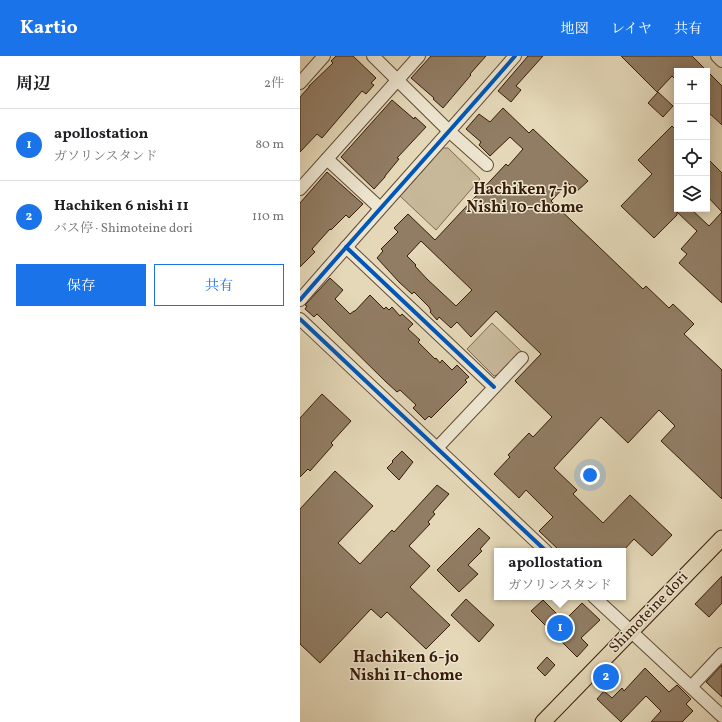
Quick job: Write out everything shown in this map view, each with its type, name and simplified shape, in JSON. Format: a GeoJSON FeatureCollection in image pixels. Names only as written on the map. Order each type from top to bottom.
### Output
{"type":"FeatureCollection","features":[{"type":"Feature","properties":{"kind":"main road","name":"Shimoteine dori"},"geometry":{"type":"LineString","coordinates":[[543,722],[722,538]]}},
{"type":"Feature","properties":{"kind":"street"},"geometry":{"type":"LineString","coordinates":[[300,83],[324,56]]}},
{"type":"Feature","properties":{"kind":"street"},"geometry":{"type":"LineString","coordinates":[[373,56],[450,132],[487,165]]}},
{"type":"Feature","properties":{"kind":"street"},"geometry":{"type":"LineString","coordinates":[[300,189],[419,56]]}},
{"type":"Feature","properties":{"kind":"street"},"geometry":{"type":"LineString","coordinates":[[300,300],[380,208],[450,132],[515,56]]}},
{"type":"Feature","properties":{"kind":"street"},"geometry":{"type":"LineString","coordinates":[[717,56],[722,61]]}},
{"type":"Feature","properties":{"kind":"street"},"geometry":{"type":"LineString","coordinates":[[327,159],[380,208]]}},
{"type":"Feature","properties":{"kind":"street"},"geometry":{"type":"LineString","coordinates":[[346,247],[494,387]]}},
{"type":"Feature","properties":{"kind":"street"},"geometry":{"type":"LineString","coordinates":[[300,319],[543,548]]}},
{"type":"Feature","properties":{"kind":"street"},"geometry":{"type":"LineString","coordinates":[[436,448],[522,358]]}},
{"type":"Feature","properties":{"kind":"street"},"geometry":{"type":"LineString","coordinates":[[597,600],[722,716]]}},
{"type":"Feature","properties":{"kind":"street"},"geometry":{"type":"LineString","coordinates":[[691,687],[722,654]]}},
{"type":"Feature","properties":{"kind":"shaded area"},"geometry":{"type":"Polygon","coordinates":[[[443,148],[448,148],[480,179],[436,230],[400,196],[443,148]]]}},
{"type":"Feature","properties":{"kind":"shaded area"},"geometry":{"type":"Polygon","coordinates":[[[492,323],[522,352],[499,374],[494,376],[467,349],[492,323]]]}},
{"type":"Feature","properties":{"kind":"building"},"geometry":{"type":"Polygon","coordinates":[[[336,56],[353,56],[376,78],[371,83],[374,85],[366,94],[362,91],[322,138],[317,134],[300,152],[300,97],[309,86],[333,63],[331,61],[336,56]]]}},
{"type":"Feature","properties":{"kind":"building"},"geometry":{"type":"Polygon","coordinates":[[[431,56],[486,56],[443,108],[411,78],[431,56]]]}},
{"type":"Feature","properties":{"kind":"building"},"geometry":{"type":"Polygon","coordinates":[[[528,56],[543,56],[516,86],[521,90],[511,102],[498,91],[528,56]]]}},
{"type":"Feature","properties":{"kind":"building"},"geometry":{"type":"Polygon","coordinates":[[[621,56],[692,56],[704,68],[674,68],[674,78],[672,76],[657,92],[621,56]]]}},
{"type":"Feature","properties":{"kind":"building"},"geometry":{"type":"Polygon","coordinates":[[[710,74],[722,86],[722,125],[710,114],[710,74]]]}},
{"type":"Feature","properties":{"kind":"building"},"geometry":{"type":"Polygon","coordinates":[[[658,92],[673,106],[663,117],[648,103],[658,92]]]}},
{"type":"Feature","properties":{"kind":"building"},"geometry":{"type":"Polygon","coordinates":[[[392,100],[426,127],[397,158],[399,159],[374,189],[341,157],[392,100]]]}},
{"type":"Feature","properties":{"kind":"building"},"geometry":{"type":"Polygon","coordinates":[[[503,108],[529,133],[533,129],[588,181],[576,192],[568,183],[551,201],[643,289],[646,286],[669,308],[673,304],[694,324],[684,334],[722,370],[722,499],[661,441],[675,426],[659,410],[628,443],[601,417],[554,468],[577,490],[573,494],[603,523],[630,495],[672,535],[652,556],[634,539],[626,548],[557,548],[539,531],[553,517],[526,490],[519,498],[494,474],[510,457],[508,455],[529,433],[533,437],[552,417],[515,381],[541,354],[496,311],[471,337],[457,322],[451,328],[439,317],[437,320],[430,312],[429,307],[414,292],[412,294],[399,282],[377,258],[383,251],[381,249],[398,232],[394,228],[408,214],[435,240],[506,164],[508,166],[523,149],[510,137],[490,156],[479,145],[481,142],[466,129],[479,114],[490,122],[503,108]],[[421,241],[407,256],[427,279],[456,306],[472,290],[421,241]]]}},
{"type":"Feature","properties":{"kind":"building"},"geometry":{"type":"Polygon","coordinates":[[[672,126],[674,128],[674,212],[677,212],[677,215],[654,238],[621,206],[652,174],[638,160],[672,126]]]}},
{"type":"Feature","properties":{"kind":"building"},"geometry":{"type":"Polygon","coordinates":[[[710,161],[722,173],[722,212],[710,199],[710,161]]]}},
{"type":"Feature","properties":{"kind":"building"},"geometry":{"type":"Polygon","coordinates":[[[327,172],[363,204],[349,218],[346,215],[331,230],[330,229],[312,249],[315,252],[300,267],[300,203],[327,172]]]}},
{"type":"Feature","properties":{"kind":"building"},"geometry":{"type":"Polygon","coordinates":[[[677,212],[694,212],[709,226],[722,212],[722,303],[679,263],[687,254],[681,249],[697,231],[677,212]]]}},
{"type":"Feature","properties":{"kind":"building"},"geometry":{"type":"Polygon","coordinates":[[[330,278],[343,290],[335,299],[350,314],[355,311],[370,295],[384,309],[386,307],[389,310],[392,307],[400,316],[402,314],[413,324],[408,329],[420,340],[418,342],[435,359],[436,358],[440,363],[442,360],[452,370],[457,365],[469,377],[465,380],[467,382],[431,418],[429,416],[425,420],[413,408],[416,405],[400,390],[397,392],[386,382],[317,314],[314,317],[305,309],[307,306],[305,305],[330,278]]]}},
{"type":"Feature","properties":{"kind":"building"},"geometry":{"type":"Polygon","coordinates":[[[322,394],[351,421],[331,443],[333,445],[310,471],[308,469],[300,477],[300,418],[322,394]]]}},
{"type":"Feature","properties":{"kind":"building"},"geometry":{"type":"Polygon","coordinates":[[[402,451],[413,462],[399,480],[387,468],[402,451]]]}},
{"type":"Feature","properties":{"kind":"building"},"geometry":{"type":"Polygon","coordinates":[[[335,471],[373,506],[338,543],[360,564],[392,530],[394,532],[437,485],[449,494],[433,512],[435,514],[428,522],[430,524],[409,546],[430,566],[410,587],[450,625],[426,649],[387,612],[381,618],[371,609],[320,663],[300,644],[300,509],[335,471]]]}},
{"type":"Feature","properties":{"kind":"building"},"geometry":{"type":"Polygon","coordinates":[[[479,528],[490,538],[480,549],[482,551],[468,565],[478,574],[459,592],[437,570],[479,528]]]}},
{"type":"Feature","properties":{"kind":"building"},"geometry":{"type":"Polygon","coordinates":[[[722,576],[722,603],[709,617],[695,604],[722,576]]]}},
{"type":"Feature","properties":{"kind":"building"},"geometry":{"type":"Polygon","coordinates":[[[466,599],[494,625],[479,642],[451,615],[466,599]]]}},
{"type":"Feature","properties":{"kind":"building"},"geometry":{"type":"Polygon","coordinates":[[[543,600],[564,621],[582,603],[600,620],[581,638],[588,645],[577,657],[531,611],[543,600]]]}},
{"type":"Feature","properties":{"kind":"building"},"geometry":{"type":"Polygon","coordinates":[[[547,657],[555,665],[545,676],[537,668],[547,657]]]}},
{"type":"Feature","properties":{"kind":"building"},"geometry":{"type":"Polygon","coordinates":[[[722,665],[722,697],[706,682],[722,665]]]}},
{"type":"Feature","properties":{"kind":"building"},"geometry":{"type":"Polygon","coordinates":[[[645,668],[669,692],[677,685],[691,699],[686,704],[693,711],[682,722],[651,722],[661,711],[646,696],[621,722],[597,699],[604,691],[612,698],[622,688],[624,691],[645,668]]]}},
{"type":"Feature","properties":{"kind":"cycle path"},"geometry":{"type":"LineString","coordinates":[[300,300],[515,56]]}},
{"type":"Feature","properties":{"kind":"cycle path"},"geometry":{"type":"LineString","coordinates":[[346,247],[494,387]]}},
{"type":"Feature","properties":{"kind":"cycle path"},"geometry":{"type":"LineString","coordinates":[[300,319],[543,548]]}},
{"type":"Feature","properties":{"kind":"place","name":"apollostation"},"geometry":{"type":"Point","coordinates":[560,628]}},
{"type":"Feature","properties":{"kind":"place","name":"Hachiken 6 nishi 11"},"geometry":{"type":"Point","coordinates":[606,677]}},
{"type":"Feature","properties":{"kind":"district","name":"Hachiken 7-jo Nishi 10-chome"},"geometry":{"type":"Point","coordinates":[525,199]}},
{"type":"Feature","properties":{"kind":"district","name":"Hachiken 6-jo Nishi 11-chome"},"geometry":{"type":"Point","coordinates":[406,667]}}]}
